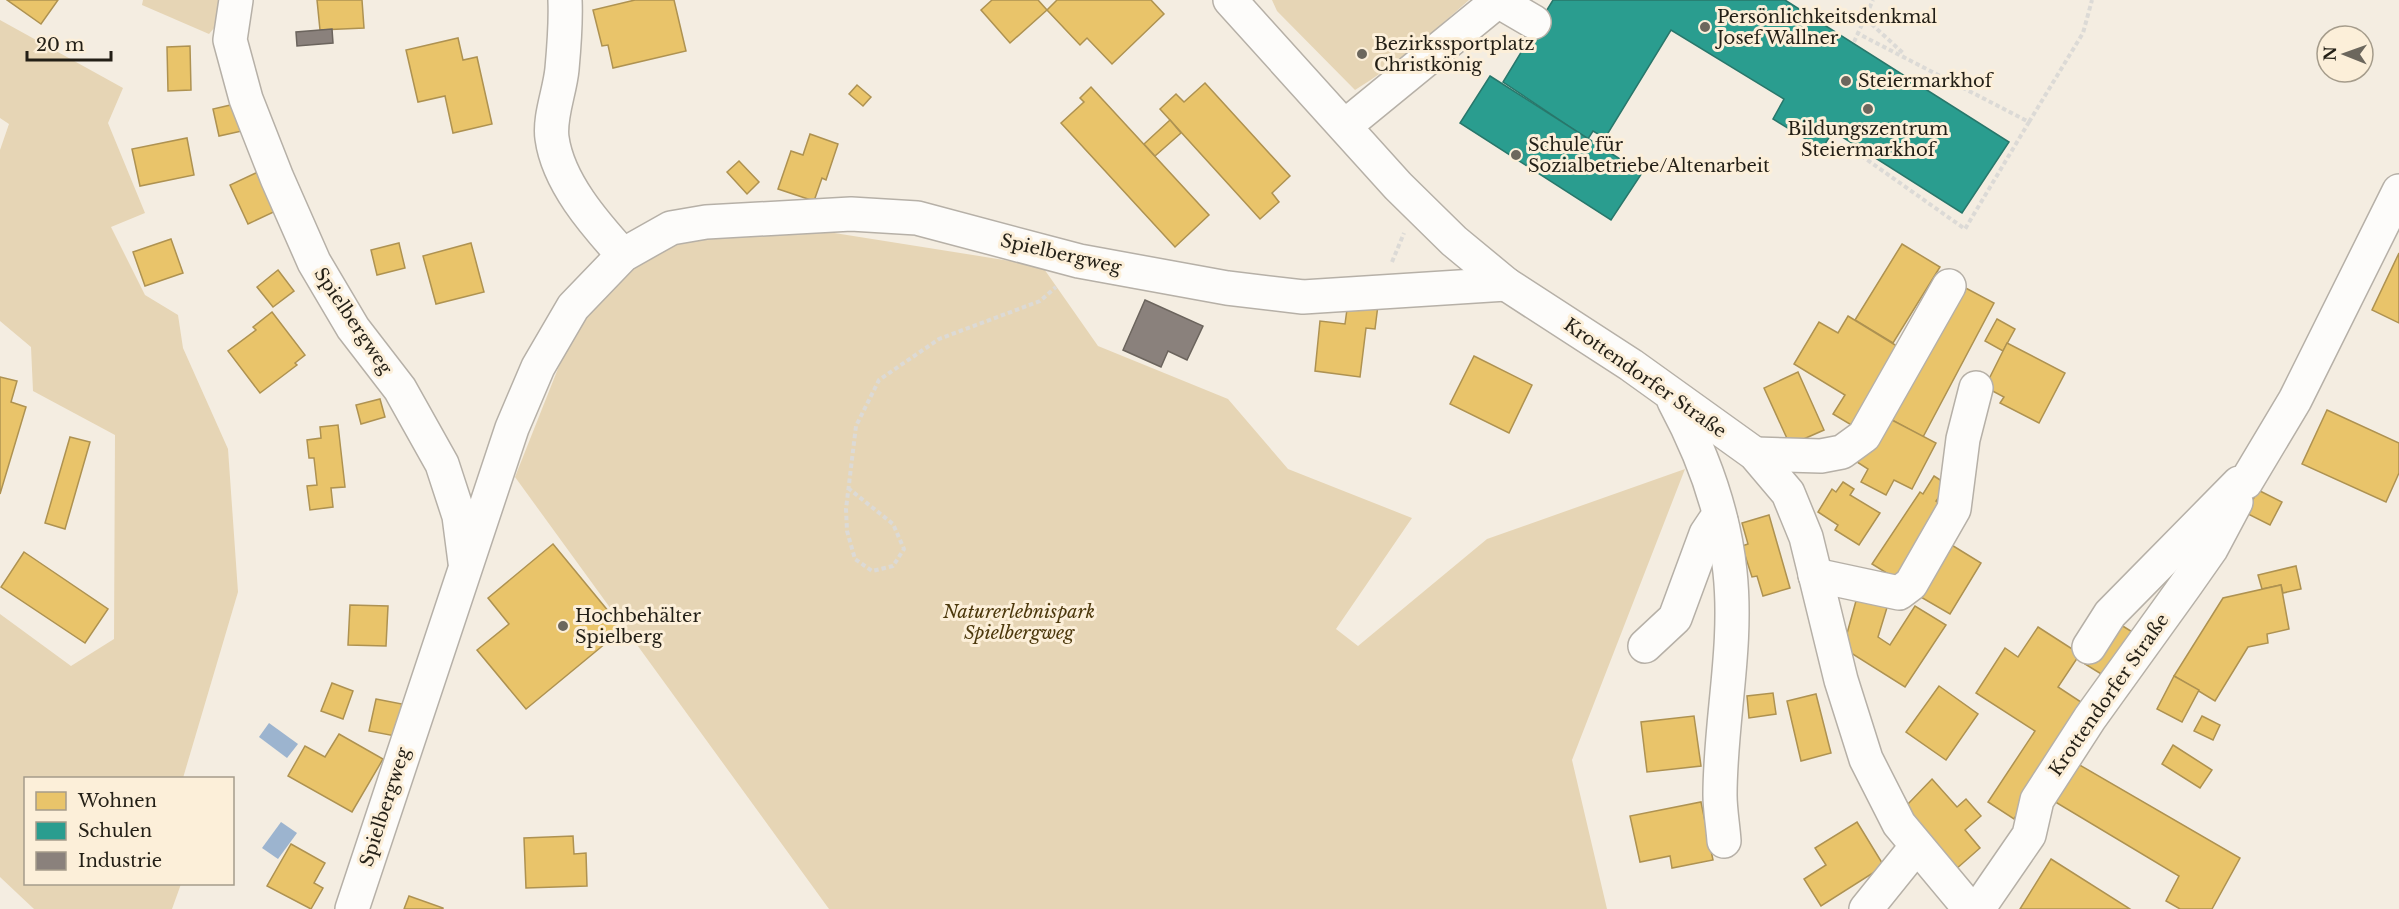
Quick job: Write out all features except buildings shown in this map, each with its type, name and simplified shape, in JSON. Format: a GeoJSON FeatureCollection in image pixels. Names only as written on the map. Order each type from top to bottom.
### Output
{"type":"FeatureCollection","features":[{"type":"Feature","properties":{"kind":"street","name":"Spielbergweg"},"geometry":{"type":"LineString","coordinates":[[236,0],[230,40],[246,99],[277,178],[314,262],[354,328],[400,389],[441,464],[459,516],[466,569]]}},
{"type":"Feature","properties":{"kind":"street"},"geometry":{"type":"LineString","coordinates":[[565,0],[562,69],[551,136],[558,164],[568,181],[602,232],[623,255]]}},
{"type":"Feature","properties":{"kind":"street","name":"Krottendorfer Straße"},"geometry":{"type":"LineString","coordinates":[[1230,0],[1414,201],[1455,241],[1506,284],[1669,392],[1755,454],[1788,493],[1806,537],[1841,680],[1866,759],[1899,824],[1970,909]]}},
{"type":"Feature","properties":{"kind":"street"},"geometry":{"type":"LineString","coordinates":[[1345,126],[1498,1],[1534,21]]}},
{"type":"Feature","properties":{"kind":"street","name":"Krottendorfer Straße"},"geometry":{"type":"LineString","coordinates":[[1978,909],[2028,835],[2037,800],[2090,718],[2211,549],[2246,482],[2295,400],[2399,191]]}},
{"type":"Feature","properties":{"kind":"street","name":"Spielbergweg"},"geometry":{"type":"LineString","coordinates":[[352,909],[512,428],[538,368],[573,307],[623,255],[671,228],[706,222],[851,214],[917,218],[1079,261],[1227,288],[1303,297],[1506,284]]}},
{"type":"Feature","properties":{"kind":"street"},"geometry":{"type":"LineString","coordinates":[[1755,454],[1821,456],[1842,452],[1864,436],[1949,286]]}},
{"type":"Feature","properties":{"kind":"street"},"geometry":{"type":"LineString","coordinates":[[1815,575],[1899,593],[1911,584],[1954,509],[1963,439],[1977,388]]}},
{"type":"Feature","properties":{"kind":"street"},"geometry":{"type":"LineString","coordinates":[[1669,392],[1695,440],[1721,521],[1730,572],[1730,661],[1720,796],[1724,841]]}},
{"type":"Feature","properties":{"kind":"street","name":"Krottendorfer Straße"},"geometry":{"type":"LineString","coordinates":[[2089,646],[2110,614],[2239,483],[2246,482]]}},
{"type":"Feature","properties":{"kind":"street"},"geometry":{"type":"LineString","coordinates":[[1645,646],[1675,618],[1706,534],[1714,522],[1721,521]]}},
{"type":"Feature","properties":{"kind":"street"},"geometry":{"type":"LineString","coordinates":[[1866,909],[1916,847]]}},
{"type":"Feature","properties":{"kind":"path"},"geometry":{"type":"LineString","coordinates":[[1854,42],[1873,0]]}},
{"type":"Feature","properties":{"kind":"path"},"geometry":{"type":"LineString","coordinates":[[1849,147],[1965,229],[2083,33],[2092,0]]}},
{"type":"Feature","properties":{"kind":"path"},"geometry":{"type":"LineString","coordinates":[[1866,19],[1908,58]]}},
{"type":"Feature","properties":{"kind":"path"},"geometry":{"type":"LineString","coordinates":[[1857,33],[2029,122]]}},
{"type":"Feature","properties":{"kind":"path"},"geometry":{"type":"LineString","coordinates":[[1376,292],[1401,243],[1414,201]]}},
{"type":"Feature","properties":{"kind":"path"},"geometry":{"type":"LineString","coordinates":[[848,488],[892,524],[904,549],[893,566],[872,571],[855,559],[847,531],[848,488],[856,426],[879,380],[939,339],[1040,301],[1063,282]]}},
{"type":"Feature","properties":{"kind":"green space"},"geometry":{"type":"Polygon","coordinates":[[[143,0],[228,0],[226,14],[209,34],[142,5],[143,0]]]}},
{"type":"Feature","properties":{"kind":"green space","name":"Bezirkssportplatz Christkönig"},"geometry":{"type":"Polygon","coordinates":[[[1272,0],[1469,0],[1400,59],[1355,90],[1277,11],[1272,0]]]}},
{"type":"Feature","properties":{"kind":"green space"},"geometry":{"type":"Polygon","coordinates":[[[0,20],[123,88],[108,123],[145,213],[111,227],[145,295],[178,315],[183,348],[228,449],[238,592],[183,777],[24,777],[24,885],[181,885],[172,909],[34,909],[0,877],[0,614],[71,666],[114,639],[115,435],[33,391],[31,347],[0,321],[0,150],[9,124],[0,118],[0,20]]]}},
{"type":"Feature","properties":{"kind":"green space","name":"Naturerlebnispark Spielbergweg"},"geometry":{"type":"Polygon","coordinates":[[[728,216],[1042,266],[1098,346],[1228,399],[1288,469],[1412,518],[1336,629],[1358,646],[1487,539],[1685,469],[1572,760],[1607,909],[829,909],[515,477],[582,308],[694,218],[728,216]]]}},
{"type":"Feature","properties":{"kind":"water"},"geometry":{"type":"Polygon","coordinates":[[[269,723],[298,744],[287,758],[259,737],[269,723]]]}},
{"type":"Feature","properties":{"kind":"water"},"geometry":{"type":"Polygon","coordinates":[[[281,822],[297,833],[278,859],[262,848],[281,822]]]}},
{"type":"Feature","properties":{"kind":"place","name":"Persönlichkeitsdenkmal Josef Wallner"},"geometry":{"type":"Point","coordinates":[1705,27]}},
{"type":"Feature","properties":{"kind":"place","name":"Bezirkssportplatz Christkönig"},"geometry":{"type":"Point","coordinates":[1362,54]}},
{"type":"Feature","properties":{"kind":"place","name":"Steiermarkhof"},"geometry":{"type":"Point","coordinates":[1846,81]}},
{"type":"Feature","properties":{"kind":"place","name":"Bildungszentrum Steiermarkhof"},"geometry":{"type":"Point","coordinates":[1868,109]}},
{"type":"Feature","properties":{"kind":"place","name":"Schule für Sozialbetriebe/Altenarbeit"},"geometry":{"type":"Point","coordinates":[1516,155]}},
{"type":"Feature","properties":{"kind":"place","name":"Hochbehälter Spielberg"},"geometry":{"type":"Point","coordinates":[563,626]}}]}
